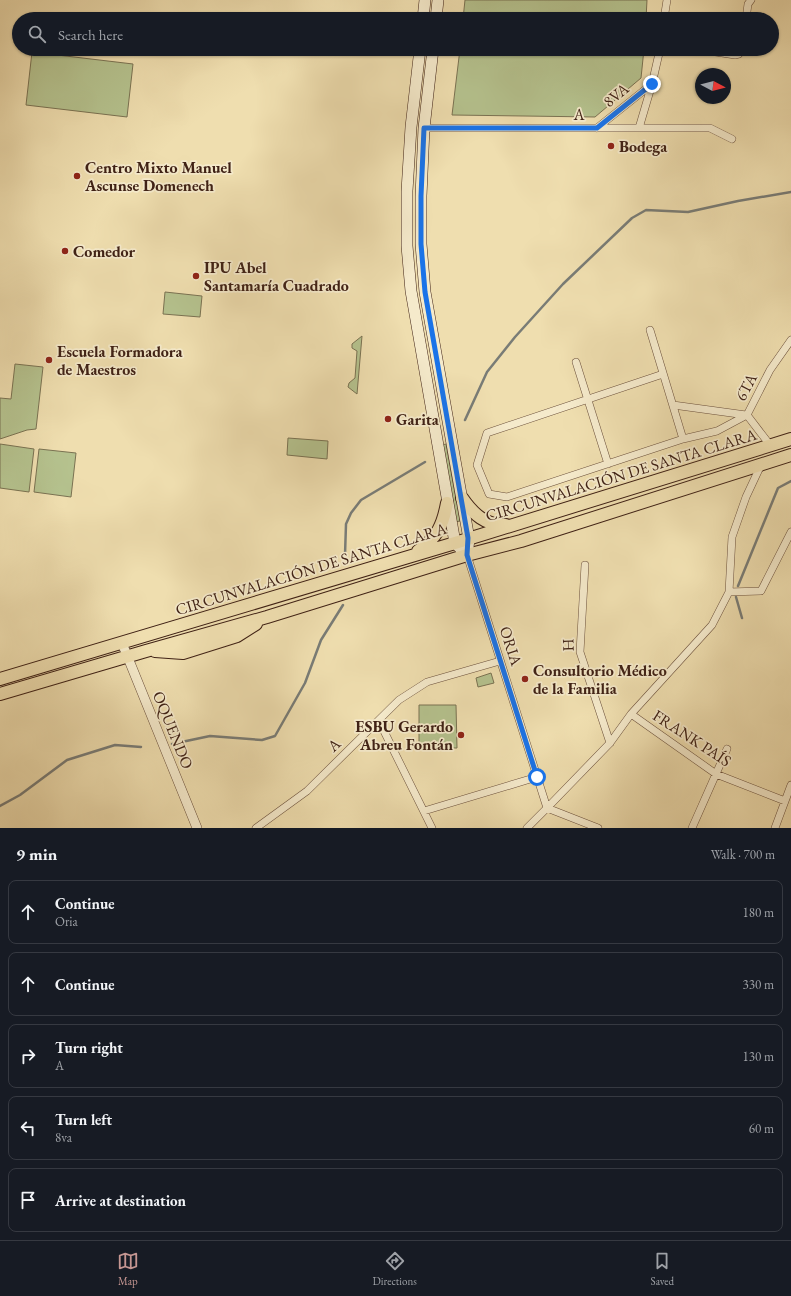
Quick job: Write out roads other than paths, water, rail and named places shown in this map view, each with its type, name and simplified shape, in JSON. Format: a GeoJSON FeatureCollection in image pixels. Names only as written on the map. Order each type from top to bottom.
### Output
{"type":"FeatureCollection","features":[{"type":"Feature","properties":{"kind":"highway","name":"CIRCUNVALACIÓN DE SANTA CLARA"},"geometry":{"type":"LineString","coordinates":[[0,679],[455,543],[791,439]]}},
{"type":"Feature","properties":{"kind":"highway","name":"CIRCUNVALACIÓN DE SANTA CLARA"},"geometry":{"type":"LineString","coordinates":[[127,657],[146,651],[183,653],[237,636],[267,617],[467,555],[521,541],[791,455]]}},
{"type":"Feature","properties":{"kind":"highway"},"geometry":{"type":"LineString","coordinates":[[462,498],[475,514],[488,523],[500,525],[515,524]]}},
{"type":"Feature","properties":{"kind":"highway"},"geometry":{"type":"LineString","coordinates":[[412,556],[428,545],[438,532],[444,520],[447,503]]}},
{"type":"Feature","properties":{"kind":"highway"},"geometry":{"type":"LineString","coordinates":[[0,694],[127,657]]}},
{"type":"Feature","properties":{"kind":"main road"},"geometry":{"type":"LineString","coordinates":[[424,12],[425,0]]}},
{"type":"Feature","properties":{"kind":"main road"},"geometry":{"type":"LineString","coordinates":[[437,12],[438,0]]}},
{"type":"Feature","properties":{"kind":"main road"},"geometry":{"type":"LineString","coordinates":[[419,56],[411,128],[407,191],[407,246],[411,291],[455,543],[467,555]]}},
{"type":"Feature","properties":{"kind":"main road"},"geometry":{"type":"LineString","coordinates":[[432,56],[424,128],[421,196],[421,244],[425,292],[468,538],[467,555]]}},
{"type":"Feature","properties":{"kind":"street"},"geometry":{"type":"LineString","coordinates":[[665,12],[667,0]]}},
{"type":"Feature","properties":{"kind":"street"},"geometry":{"type":"LineString","coordinates":[[747,12],[748,4],[751,0]]}},
{"type":"Feature","properties":{"kind":"street","name":"8VA"},"geometry":{"type":"LineString","coordinates":[[640,128],[658,56]]}},
{"type":"Feature","properties":{"kind":"street","name":"8VA"},"geometry":{"type":"LineString","coordinates":[[597,128],[652,84]]}},
{"type":"Feature","properties":{"kind":"street","name":"A"},"geometry":{"type":"LineString","coordinates":[[424,128],[710,128],[732,139]]}},
{"type":"Feature","properties":{"kind":"street"},"geometry":{"type":"LineString","coordinates":[[650,330],[683,440]]}},
{"type":"Feature","properties":{"kind":"street","name":"6TA"},"geometry":{"type":"LineString","coordinates":[[770,445],[746,415],[770,370],[791,340]]}},
{"type":"Feature","properties":{"kind":"street"},"geometry":{"type":"LineString","coordinates":[[576,362],[608,464]]}},
{"type":"Feature","properties":{"kind":"street"},"geometry":{"type":"LineString","coordinates":[[663,374],[487,433],[477,465],[489,494],[507,497],[683,440],[716,431],[746,415]]}},
{"type":"Feature","properties":{"kind":"street"},"geometry":{"type":"LineString","coordinates":[[672,405],[746,415]]}},
{"type":"Feature","properties":{"kind":"street"},"geometry":{"type":"LineString","coordinates":[[527,828],[610,743],[631,714],[712,625],[729,592],[732,538],[746,497],[761,465]]}},
{"type":"Feature","properties":{"kind":"street"},"geometry":{"type":"LineString","coordinates":[[729,592],[761,590],[791,532]]}},
{"type":"Feature","properties":{"kind":"street","name":"ORIA"},"geometry":{"type":"LineString","coordinates":[[467,555],[547,808]]}},
{"type":"Feature","properties":{"kind":"street","name":"H"},"geometry":{"type":"LineString","coordinates":[[584,565],[580,652],[610,743]]}},
{"type":"Feature","properties":{"kind":"street","name":"OQUENDO"},"geometry":{"type":"LineString","coordinates":[[122,643],[196,828]]}},
{"type":"Feature","properties":{"kind":"street","name":"A"},"geometry":{"type":"LineString","coordinates":[[256,828],[307,791],[400,700],[427,682],[500,661]]}},
{"type":"Feature","properties":{"kind":"street","name":"FRANK PAÍS"},"geometry":{"type":"LineString","coordinates":[[631,714],[716,774],[785,801]]}},
{"type":"Feature","properties":{"kind":"street"},"geometry":{"type":"LineString","coordinates":[[379,721],[432,828]]}},
{"type":"Feature","properties":{"kind":"street"},"geometry":{"type":"LineString","coordinates":[[692,828],[727,748]]}},
{"type":"Feature","properties":{"kind":"street"},"geometry":{"type":"LineString","coordinates":[[424,810],[537,777]]}},
{"type":"Feature","properties":{"kind":"street"},"geometry":{"type":"LineString","coordinates":[[775,828],[790,789]]}},
{"type":"Feature","properties":{"kind":"street"},"geometry":{"type":"LineString","coordinates":[[547,808],[598,828]]}},
{"type":"Feature","properties":{"kind":"waterway"},"geometry":{"type":"LineString","coordinates":[[465,420],[487,372],[515,337],[563,284],[632,218],[646,210],[688,212],[738,201],[791,192]]}},
{"type":"Feature","properties":{"kind":"waterway"},"geometry":{"type":"LineString","coordinates":[[345,555],[346,524],[351,513],[361,500],[425,462]]}},
{"type":"Feature","properties":{"kind":"waterway"},"geometry":{"type":"LineString","coordinates":[[738,586],[778,488],[791,481]]}},
{"type":"Feature","properties":{"kind":"waterway"},"geometry":{"type":"LineString","coordinates":[[736,597],[742,618]]}},
{"type":"Feature","properties":{"kind":"waterway"},"geometry":{"type":"LineString","coordinates":[[172,744],[210,736],[262,740],[275,736],[305,683],[321,640],[343,605]]}},
{"type":"Feature","properties":{"kind":"waterway"},"geometry":{"type":"LineString","coordinates":[[0,806],[20,795],[67,760],[115,745],[141,747]]}},
{"type":"Feature","properties":{"kind":"place","name":"Bodega"},"geometry":{"type":"Point","coordinates":[611,146]}},
{"type":"Feature","properties":{"kind":"place","name":"Centro Mixto Manuel Ascunse Domenech"},"geometry":{"type":"Point","coordinates":[77,176]}},
{"type":"Feature","properties":{"kind":"place","name":"Comedor"},"geometry":{"type":"Point","coordinates":[65,251]}},
{"type":"Feature","properties":{"kind":"place","name":"IPU Abel Santamaría Cuadrado"},"geometry":{"type":"Point","coordinates":[196,276]}},
{"type":"Feature","properties":{"kind":"place","name":"Escuela Formadora de Maestros"},"geometry":{"type":"Point","coordinates":[49,360]}},
{"type":"Feature","properties":{"kind":"place","name":"Garita"},"geometry":{"type":"Point","coordinates":[388,419]}},
{"type":"Feature","properties":{"kind":"place","name":"Consultorio Médico de la Familia"},"geometry":{"type":"Point","coordinates":[525,679]}},
{"type":"Feature","properties":{"kind":"place","name":"ESBU Gerardo Abreu Fontán"},"geometry":{"type":"Point","coordinates":[461,735]}}]}
